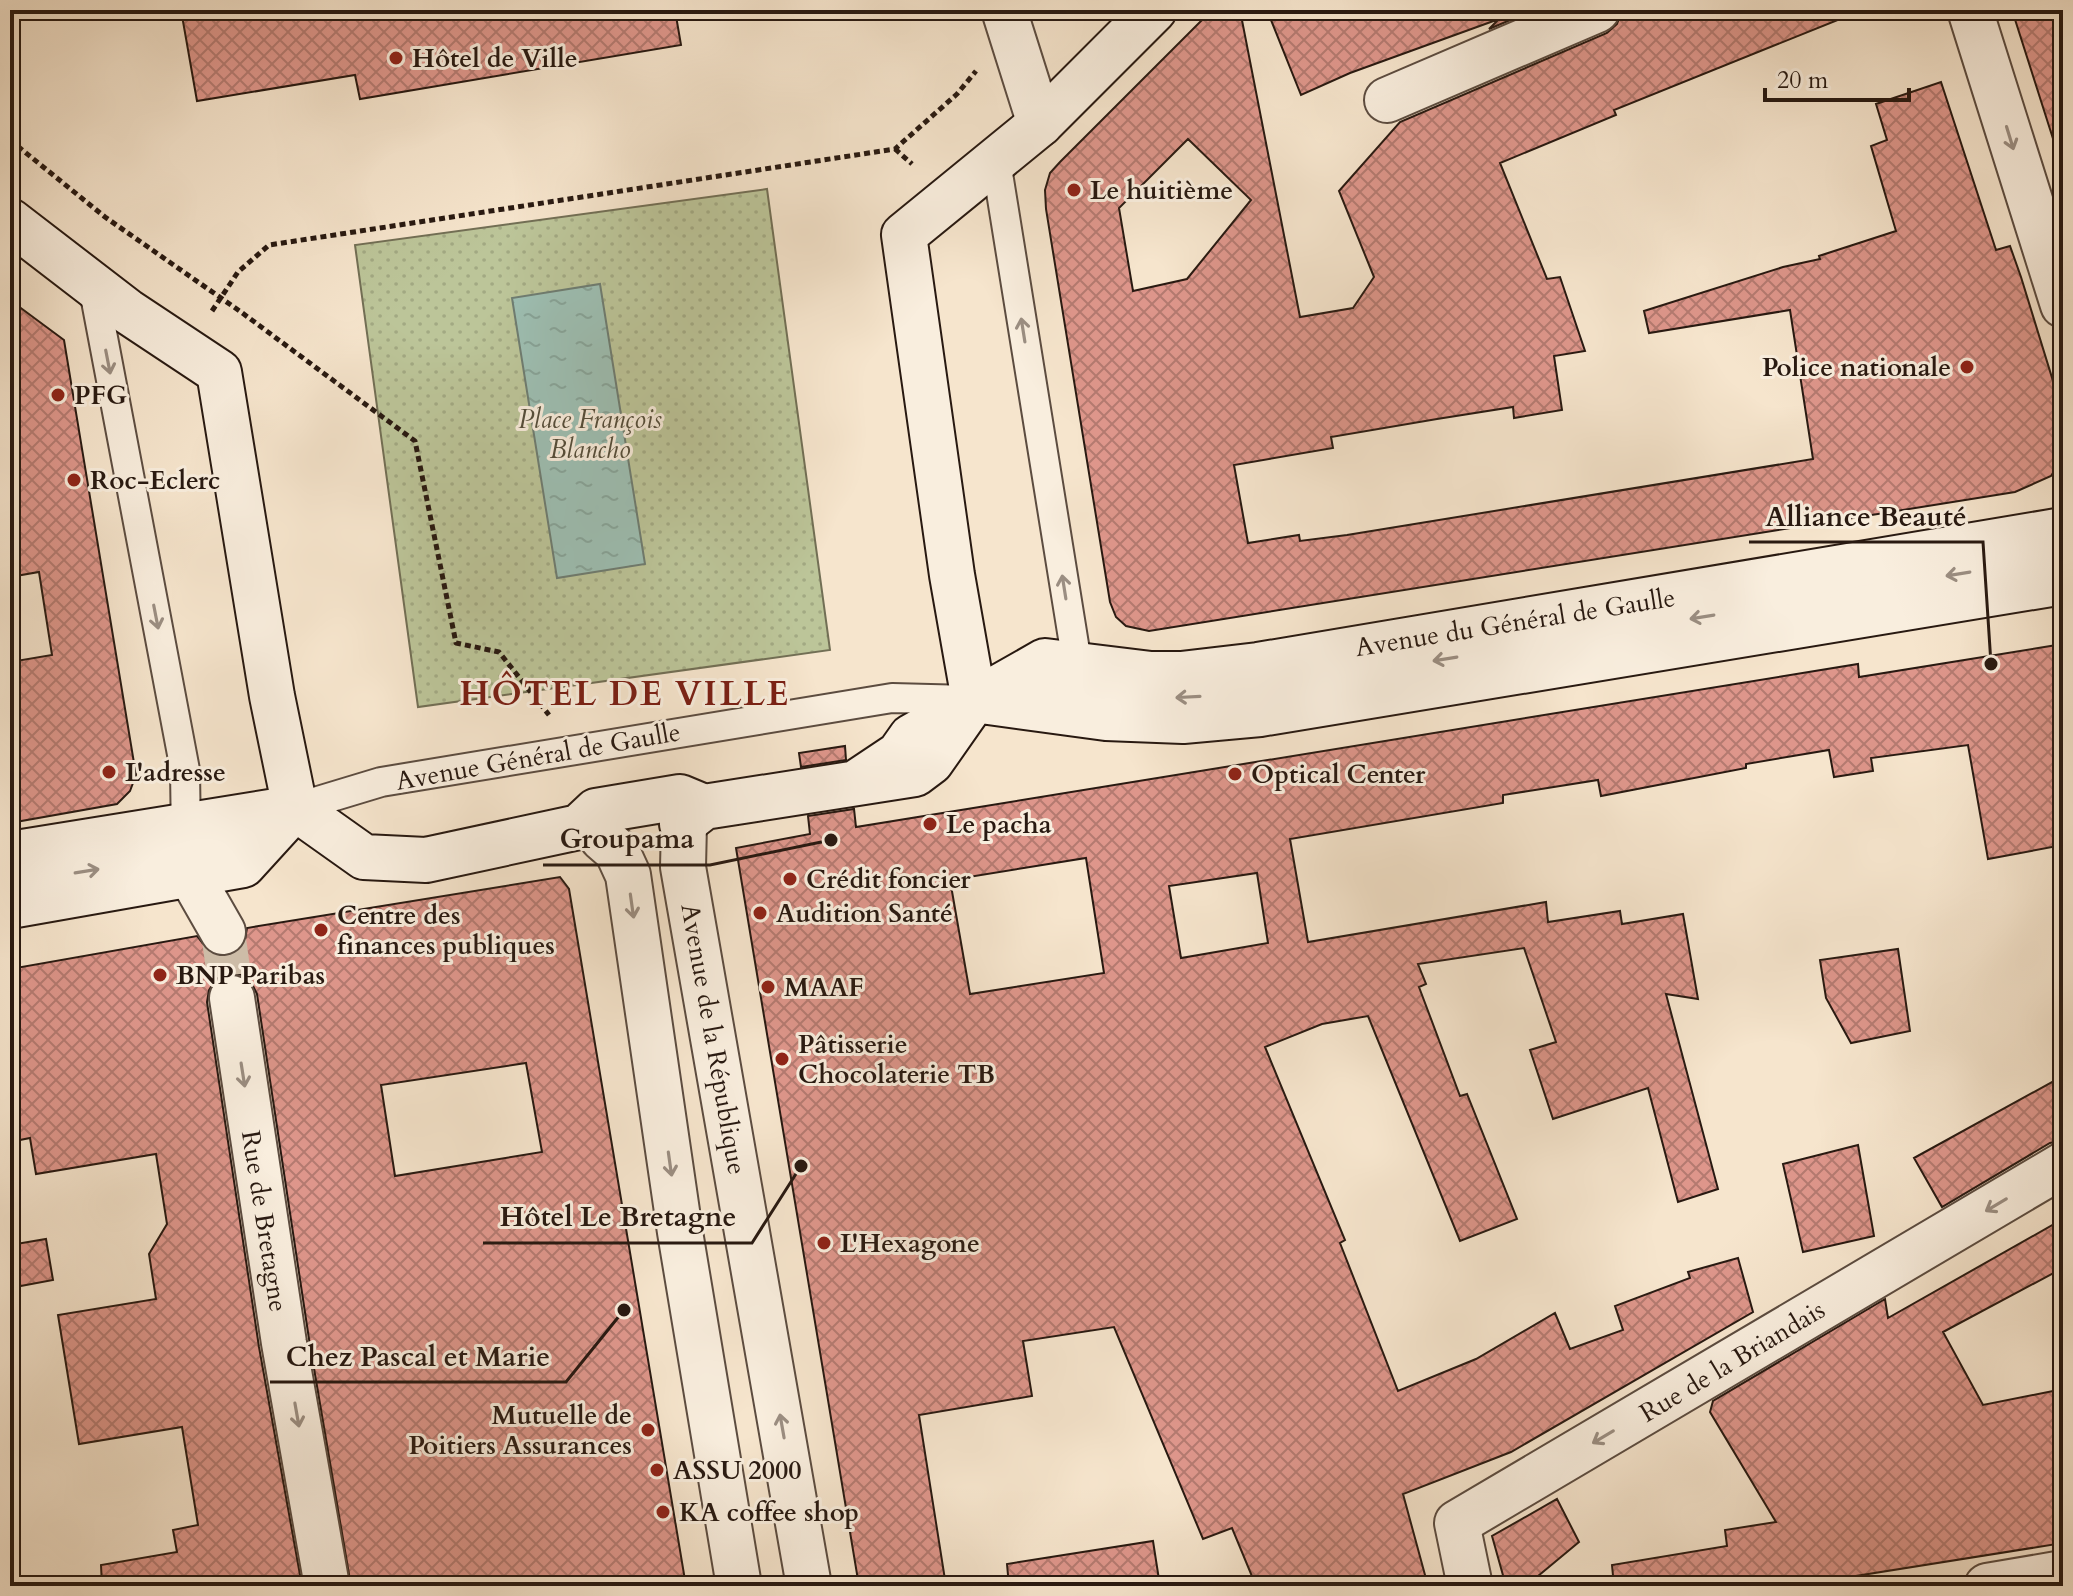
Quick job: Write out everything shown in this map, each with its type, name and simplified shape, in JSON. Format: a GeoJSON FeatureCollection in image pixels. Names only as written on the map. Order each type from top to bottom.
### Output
{"type":"FeatureCollection","features":[{"type":"Feature","properties":{"kind":"street"},"geometry":{"type":"LineString","coordinates":[[590,832],[596,811],[680,797],[694,815],[857,782],[915,774],[931,762],[974,700],[952,575],[904,235],[1040,124],[1154,10]]}},
{"type":"Feature","properties":{"kind":"street"},"geometry":{"type":"LineString","coordinates":[[1387,100],[1597,10]]}},
{"type":"Feature","properties":{"kind":"street"},"geometry":{"type":"LineString","coordinates":[[1970,10],[2063,305]]}},
{"type":"Feature","properties":{"kind":"street"},"geometry":{"type":"LineString","coordinates":[[1016,17],[1040,124]]}},
{"type":"Feature","properties":{"kind":"street"},"geometry":{"type":"LineString","coordinates":[[10,221],[93,285],[219,372],[272,696],[295,808],[364,857],[426,860],[590,832],[617,851],[628,875],[680,1232],[739,1586]]}},
{"type":"Feature","properties":{"kind":"street","name":"Avenue du Général de Gaulle"},"geometry":{"type":"LineString","coordinates":[[974,700],[1045,661],[1077,663],[1109,671],[1181,674],[1258,665],[2063,530]]}},
{"type":"Feature","properties":{"kind":"street","name":"Avenue du Général de Gaulle"},"geometry":{"type":"LineString","coordinates":[[974,700],[1106,718],[1183,721],[1260,714],[2063,582]]}},
{"type":"Feature","properties":{"kind":"street"},"geometry":{"type":"LineString","coordinates":[[10,854],[188,851],[243,865],[295,808]]}},
{"type":"Feature","properties":{"kind":"street","name":"Avenue de la République"},"geometry":{"type":"LineString","coordinates":[[694,815],[683,867],[809,1586]]}},
{"type":"Feature","properties":{"kind":"street"},"geometry":{"type":"LineString","coordinates":[[10,906],[188,851]]}},
{"type":"Feature","properties":{"kind":"street"},"geometry":{"type":"LineString","coordinates":[[188,851],[223,932]]}},
{"type":"Feature","properties":{"kind":"street","name":"Rue de Bretagne"},"geometry":{"type":"LineString","coordinates":[[232,998],[284,1343],[327,1586]]}},
{"type":"Feature","properties":{"kind":"street","name":"Rue de la Briandais"},"geometry":{"type":"LineString","coordinates":[[1470,1586],[1457,1523],[2063,1165]]}},
{"type":"Feature","properties":{"kind":"street"},"geometry":{"type":"LineString","coordinates":[[1987,1586],[2063,1573]]}},
{"type":"Feature","properties":{"kind":"lane"},"geometry":{"type":"LineString","coordinates":[[996,161],[1077,663]]}},
{"type":"Feature","properties":{"kind":"lane"},"geometry":{"type":"LineString","coordinates":[[10,883],[120,866],[188,851],[185,770],[93,285]]}},
{"type":"Feature","properties":{"kind":"lane","name":"Avenue du Général de Gaulle"},"geometry":{"type":"LineString","coordinates":[[974,700],[1051,690],[1181,699],[1254,692],[2063,557]]}},
{"type":"Feature","properties":{"kind":"lane","name":"Avenue Général de Gaulle"},"geometry":{"type":"LineString","coordinates":[[295,808],[381,782],[892,698],[974,700]]}},
{"type":"Feature","properties":{"kind":"path"},"geometry":{"type":"LineString","coordinates":[[221,300],[238,272],[269,245],[895,149],[957,94],[1016,17]]}},
{"type":"Feature","properties":{"kind":"path"},"geometry":{"type":"LineString","coordinates":[[10,140],[105,217],[415,441],[456,643],[499,652],[551,717]]}},
{"type":"Feature","properties":{"kind":"path"},"geometry":{"type":"LineString","coordinates":[[895,149],[912,164]]}},
{"type":"Feature","properties":{"kind":"green space","name":"Place François Blancho"},"geometry":{"type":"Polygon","coordinates":[[[767,189],[830,650],[418,707],[355,245],[767,189]]]}},
{"type":"Feature","properties":{"kind":"water"},"geometry":{"type":"Polygon","coordinates":[[[600,284],[645,564],[557,578],[512,298],[600,284]]]}},
{"type":"Feature","properties":{"kind":"building","name":"Hôtel de Ville"},"geometry":{"type":"Polygon","coordinates":[[[181,10],[675,10],[681,45],[360,99],[355,75],[197,101],[181,10]]]}},
{"type":"Feature","properties":{"kind":"building"},"geometry":{"type":"Polygon","coordinates":[[[1212,10],[1240,10],[1300,317],[1353,308],[1374,277],[1339,191],[1400,122],[1607,33],[1617,24],[1622,10],[1860,11],[1614,110],[1616,115],[1500,163],[1547,279],[1560,277],[1585,351],[1554,356],[1562,410],[1514,418],[1513,407],[1437,419],[1331,437],[1333,448],[1234,465],[1248,543],[1299,535],[1300,541],[1347,535],[1813,459],[1790,310],[1649,333],[1644,311],[1783,267],[1820,259],[1819,256],[1896,231],[1871,146],[1887,140],[1876,104],[1941,82],[1996,250],[2010,246],[2021,277],[2061,407],[2063,457],[2051,476],[2015,492],[1149,631],[1126,626],[1116,617],[1110,602],[1046,209],[1045,190],[1050,173],[1212,10]],[[1188,139],[1119,208],[1133,291],[1187,279],[1251,200],[1188,139]]]}},
{"type":"Feature","properties":{"kind":"building"},"geometry":{"type":"Polygon","coordinates":[[[1267,10],[1534,10],[1489,29],[1499,19],[1350,73],[1301,95],[1267,10]]]}},
{"type":"Feature","properties":{"kind":"building"},"geometry":{"type":"Polygon","coordinates":[[[2012,10],[2063,10],[2063,144],[2055,145],[2012,10]]]}},
{"type":"Feature","properties":{"kind":"building"},"geometry":{"type":"Polygon","coordinates":[[[10,300],[64,340],[136,775],[130,791],[117,804],[10,823],[10,662],[52,655],[39,572],[10,577],[10,300]]]}},
{"type":"Feature","properties":{"kind":"building"},"geometry":{"type":"Polygon","coordinates":[[[2063,644],[2063,845],[1988,859],[1968,745],[1871,758],[1873,771],[1834,777],[1829,750],[1746,764],[1746,768],[1601,796],[1598,780],[1503,795],[1503,803],[1290,839],[1308,942],[1546,902],[1548,922],[1620,911],[1622,924],[1683,914],[1698,999],[1666,994],[1718,1189],[1678,1202],[1648,1088],[1553,1119],[1530,1050],[1556,1042],[1524,948],[1418,964],[1426,984],[1419,987],[1460,1096],[1467,1094],[1517,1219],[1460,1241],[1368,1016],[1322,1024],[1265,1047],[1345,1240],[1340,1243],[1398,1391],[1476,1359],[1555,1313],[1570,1349],[1623,1330],[1615,1306],[1690,1278],[1688,1272],[1738,1258],[1753,1312],[1511,1452],[1403,1494],[1428,1586],[1256,1586],[1232,1528],[1203,1539],[1114,1327],[1023,1341],[1032,1396],[919,1415],[946,1586],[859,1586],[736,848],[810,834],[808,816],[854,809],[856,827],[1858,664],[1859,677],[2063,644]],[[1086,858],[950,880],[970,994],[1104,973],[1086,858]],[[1257,873],[1169,886],[1181,958],[1268,943],[1257,873]]]}},
{"type":"Feature","properties":{"kind":"building"},"geometry":{"type":"Polygon","coordinates":[[[845,746],[846,760],[801,767],[799,753],[845,746]]]}},
{"type":"Feature","properties":{"kind":"building"},"geometry":{"type":"Polygon","coordinates":[[[560,877],[569,889],[686,1586],[351,1586],[309,1339],[257,994],[251,982],[242,975],[229,973],[216,979],[209,990],[207,1002],[259,1347],[302,1586],[102,1586],[101,1565],[177,1552],[173,1530],[198,1525],[182,1427],[79,1444],[58,1315],[156,1299],[149,1254],[167,1224],[156,1154],[36,1174],[30,1138],[10,1142],[10,969],[197,936],[210,953],[224,957],[236,953],[244,945],[247,928],[560,877]],[[526,1063],[381,1085],[395,1176],[542,1152],[526,1063]]]}},
{"type":"Feature","properties":{"kind":"building"},"geometry":{"type":"Polygon","coordinates":[[[1898,949],[1910,1031],[1851,1043],[1826,998],[1820,960],[1898,949]]]}},
{"type":"Feature","properties":{"kind":"building"},"geometry":{"type":"Polygon","coordinates":[[[2063,1076],[2063,1140],[2050,1143],[1942,1207],[1914,1158],[2063,1076]]]}},
{"type":"Feature","properties":{"kind":"building"},"geometry":{"type":"Polygon","coordinates":[[[1858,1145],[1874,1236],[1803,1252],[1783,1164],[1858,1145]]]}},
{"type":"Feature","properties":{"kind":"building"},"geometry":{"type":"Polygon","coordinates":[[[2063,1219],[2063,1268],[1943,1332],[1983,1405],[2063,1389],[2063,1543],[1793,1586],[1614,1586],[1612,1565],[1727,1546],[1725,1530],[1776,1522],[1710,1412],[1713,1401],[1885,1299],[1888,1318],[2063,1219]]]}},
{"type":"Feature","properties":{"kind":"building"},"geometry":{"type":"Polygon","coordinates":[[[46,1239],[53,1280],[10,1288],[10,1245],[46,1239]]]}},
{"type":"Feature","properties":{"kind":"building"},"geometry":{"type":"Polygon","coordinates":[[[1557,1499],[1579,1542],[1526,1586],[1506,1586],[1492,1536],[1557,1499]]]}},
{"type":"Feature","properties":{"kind":"building"},"geometry":{"type":"Polygon","coordinates":[[[1153,1541],[1160,1586],[1009,1586],[1007,1564],[1153,1541]]]}},
{"type":"Feature","properties":{"kind":"tunnel"},"geometry":{"type":"LineString","coordinates":[[223,932],[232,998]]}},
{"type":"Feature","properties":{"kind":"place","name":"Hôtel de Ville"},"geometry":{"type":"Point","coordinates":[396,58]}},
{"type":"Feature","properties":{"kind":"place","name":"Le huitième"},"geometry":{"type":"Point","coordinates":[1074,190]}},
{"type":"Feature","properties":{"kind":"place","name":"Police nationale"},"geometry":{"type":"Point","coordinates":[1967,367]}},
{"type":"Feature","properties":{"kind":"place","name":"PFG"},"geometry":{"type":"Point","coordinates":[58,395]}},
{"type":"Feature","properties":{"kind":"place","name":"Roc-Eclerc"},"geometry":{"type":"Point","coordinates":[74,480]}},
{"type":"Feature","properties":{"kind":"place","name":"Alliance Beauté"},"geometry":{"type":"Point","coordinates":[1991,664]}},
{"type":"Feature","properties":{"kind":"place","name":"L'adresse"},"geometry":{"type":"Point","coordinates":[109,772]}},
{"type":"Feature","properties":{"kind":"place","name":"Optical Center"},"geometry":{"type":"Point","coordinates":[1235,774]}},
{"type":"Feature","properties":{"kind":"place","name":"Le pacha"},"geometry":{"type":"Point","coordinates":[930,824]}},
{"type":"Feature","properties":{"kind":"place","name":"Groupama"},"geometry":{"type":"Point","coordinates":[831,840]}},
{"type":"Feature","properties":{"kind":"place","name":"Crédit foncier"},"geometry":{"type":"Point","coordinates":[790,879]}},
{"type":"Feature","properties":{"kind":"place","name":"Audition Santé"},"geometry":{"type":"Point","coordinates":[760,913]}},
{"type":"Feature","properties":{"kind":"place","name":"Centre des finances publiques"},"geometry":{"type":"Point","coordinates":[321,930]}},
{"type":"Feature","properties":{"kind":"place","name":"BNP Paribas"},"geometry":{"type":"Point","coordinates":[160,975]}},
{"type":"Feature","properties":{"kind":"place","name":"MAAF"},"geometry":{"type":"Point","coordinates":[768,987]}},
{"type":"Feature","properties":{"kind":"place","name":"Pâtisserie Chocolaterie TB"},"geometry":{"type":"Point","coordinates":[782,1059]}},
{"type":"Feature","properties":{"kind":"place","name":"Hôtel Le Bretagne"},"geometry":{"type":"Point","coordinates":[801,1166]}},
{"type":"Feature","properties":{"kind":"place","name":"L'Hexagone"},"geometry":{"type":"Point","coordinates":[824,1243]}},
{"type":"Feature","properties":{"kind":"place","name":"Chez Pascal et Marie"},"geometry":{"type":"Point","coordinates":[624,1310]}},
{"type":"Feature","properties":{"kind":"place","name":"Mutuelle de Poitiers Assurances"},"geometry":{"type":"Point","coordinates":[648,1430]}},
{"type":"Feature","properties":{"kind":"place","name":"ASSU 2000"},"geometry":{"type":"Point","coordinates":[657,1470]}},
{"type":"Feature","properties":{"kind":"place","name":"KA coffee shop"},"geometry":{"type":"Point","coordinates":[663,1512]}},
{"type":"Feature","properties":{"kind":"district","name":"HÔTEL DE VILLE"},"geometry":{"type":"Point","coordinates":[625,693]}}]}
